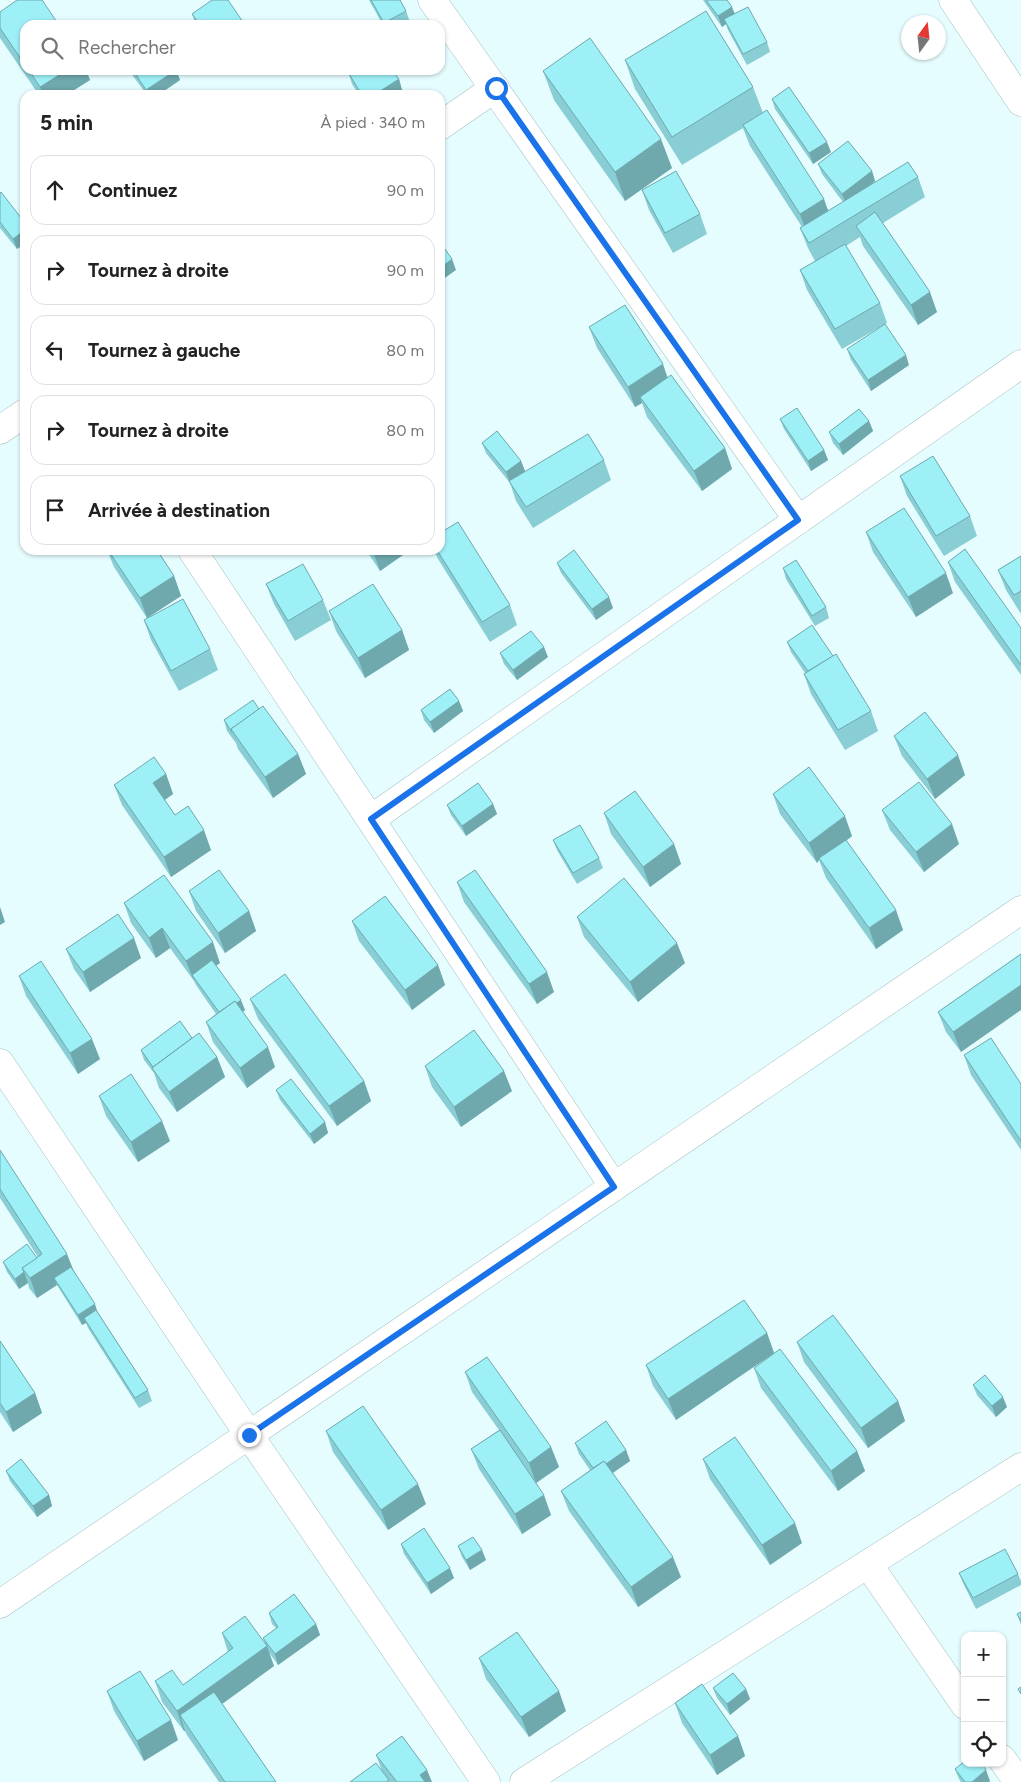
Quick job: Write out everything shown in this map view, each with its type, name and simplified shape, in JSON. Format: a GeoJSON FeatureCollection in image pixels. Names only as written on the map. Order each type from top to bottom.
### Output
{"type":"FeatureCollection","features":[{"type":"Feature","properties":{"kind":"street"},"geometry":{"type":"LineString","coordinates":[[432,0],[496,88],[798,520]]}},
{"type":"Feature","properties":{"kind":"street"},"geometry":{"type":"LineString","coordinates":[[953,0],[1021,102]]}},
{"type":"Feature","properties":{"kind":"street"},"geometry":{"type":"LineString","coordinates":[[445,123],[496,88]]}},
{"type":"Feature","properties":{"kind":"street"},"geometry":{"type":"LineString","coordinates":[[371,819],[1021,364]]}},
{"type":"Feature","properties":{"kind":"street"},"geometry":{"type":"LineString","coordinates":[[0,430],[20,416]]}},
{"type":"Feature","properties":{"kind":"street"},"geometry":{"type":"LineString","coordinates":[[195,555],[614,1187]]}},
{"type":"Feature","properties":{"kind":"street"},"geometry":{"type":"LineString","coordinates":[[0,1604],[1021,910]]}},
{"type":"Feature","properties":{"kind":"street"},"geometry":{"type":"LineString","coordinates":[[5,1080],[486,1782]]}},
{"type":"Feature","properties":{"kind":"street"},"geometry":{"type":"LineString","coordinates":[[524,1782],[1021,1467]]}},
{"type":"Feature","properties":{"kind":"street"},"geometry":{"type":"LineString","coordinates":[[868,1564],[961,1699]]}},
{"type":"Feature","properties":{"kind":"street"},"geometry":{"type":"LineString","coordinates":[[1006,1765],[1018,1782]]}},
{"type":"Feature","properties":{"kind":"building"},"geometry":{"type":"Polygon","coordinates":[[[17,0],[42,0],[56,20],[20,20],[20,58],[0,28],[0,12],[17,0]]]}},
{"type":"Feature","properties":{"kind":"building"},"geometry":{"type":"Polygon","coordinates":[[[212,0],[228,0],[242,20],[196,20],[192,14],[212,0]]]}},
{"type":"Feature","properties":{"kind":"building"},"geometry":{"type":"Polygon","coordinates":[[[371,0],[400,0],[406,11],[390,20],[382,20],[371,0]]]}},
{"type":"Feature","properties":{"kind":"building"},"geometry":{"type":"Polygon","coordinates":[[[706,0],[727,0],[732,7],[718,16],[706,0]]]}},
{"type":"Feature","properties":{"kind":"building"},"geometry":{"type":"Polygon","coordinates":[[[748,7],[767,42],[743,54],[724,19],[748,7]]]}},
{"type":"Feature","properties":{"kind":"building"},"geometry":{"type":"Polygon","coordinates":[[[706,11],[753,87],[672,137],[625,60],[706,11]]]}},
{"type":"Feature","properties":{"kind":"building"},"geometry":{"type":"Polygon","coordinates":[[[590,38],[661,139],[615,172],[543,71],[590,38]]]}},
{"type":"Feature","properties":{"kind":"building"},"geometry":{"type":"Polygon","coordinates":[[[32,75],[59,75],[40,87],[32,75]]]}},
{"type":"Feature","properties":{"kind":"building"},"geometry":{"type":"Polygon","coordinates":[[[136,75],[168,75],[146,90],[136,75]]]}},
{"type":"Feature","properties":{"kind":"building"},"geometry":{"type":"Polygon","coordinates":[[[350,75],[396,75],[399,79],[382,90],[359,90],[350,75]]]}},
{"type":"Feature","properties":{"kind":"building"},"geometry":{"type":"Polygon","coordinates":[[[789,87],[827,142],[809,153],[772,99],[789,87]]]}},
{"type":"Feature","properties":{"kind":"building"},"geometry":{"type":"Polygon","coordinates":[[[767,110],[824,199],[800,214],[743,125],[767,110]]]}},
{"type":"Feature","properties":{"kind":"building"},"geometry":{"type":"Polygon","coordinates":[[[848,141],[872,171],[842,194],[818,164],[848,141]]]}},
{"type":"Feature","properties":{"kind":"building"},"geometry":{"type":"Polygon","coordinates":[[[908,162],[918,177],[809,243],[800,228],[908,162]]]}},
{"type":"Feature","properties":{"kind":"building"},"geometry":{"type":"Polygon","coordinates":[[[676,171],[700,214],[665,233],[642,190],[676,171]]]}},
{"type":"Feature","properties":{"kind":"building"},"geometry":{"type":"Polygon","coordinates":[[[0,193],[20,217],[20,234],[13,239],[0,222],[0,193]]]}},
{"type":"Feature","properties":{"kind":"building"},"geometry":{"type":"Polygon","coordinates":[[[875,212],[930,292],[911,305],[856,226],[875,212]]]}},
{"type":"Feature","properties":{"kind":"building"},"geometry":{"type":"Polygon","coordinates":[[[845,244],[880,303],[835,329],[800,270],[845,244]]]}},
{"type":"Feature","properties":{"kind":"building"},"geometry":{"type":"Polygon","coordinates":[[[445,249],[452,259],[445,264],[445,249]]]}},
{"type":"Feature","properties":{"kind":"building"},"geometry":{"type":"Polygon","coordinates":[[[625,305],[663,364],[628,387],[589,327],[625,305]]]}},
{"type":"Feature","properties":{"kind":"building"},"geometry":{"type":"Polygon","coordinates":[[[885,324],[906,355],[868,380],[847,349],[885,324]]]}},
{"type":"Feature","properties":{"kind":"building"},"geometry":{"type":"Polygon","coordinates":[[[671,375],[725,448],[694,471],[640,397],[671,375]]]}},
{"type":"Feature","properties":{"kind":"building"},"geometry":{"type":"Polygon","coordinates":[[[797,408],[824,450],[808,461],[780,419],[797,408]]]}},
{"type":"Feature","properties":{"kind":"building"},"geometry":{"type":"Polygon","coordinates":[[[859,409],[869,421],[839,444],[829,432],[859,409]]]}},
{"type":"Feature","properties":{"kind":"building"},"geometry":{"type":"Polygon","coordinates":[[[497,431],[521,461],[506,472],[482,443],[497,431]]]}},
{"type":"Feature","properties":{"kind":"building"},"geometry":{"type":"Polygon","coordinates":[[[588,434],[604,460],[526,507],[509,481],[588,434]]]}},
{"type":"Feature","properties":{"kind":"building"},"geometry":{"type":"Polygon","coordinates":[[[933,456],[970,516],[936,536],[900,476],[933,456]]]}},
{"type":"Feature","properties":{"kind":"building"},"geometry":{"type":"Polygon","coordinates":[[[904,508],[946,573],[908,597],[866,532],[904,508]]]}},
{"type":"Feature","properties":{"kind":"building"},"geometry":{"type":"Polygon","coordinates":[[[458,522],[510,605],[482,622],[440,555],[445,555],[445,530],[458,522]]]}},
{"type":"Feature","properties":{"kind":"building"},"geometry":{"type":"Polygon","coordinates":[[[965,549],[1021,628],[1021,665],[948,562],[965,549]]]}},
{"type":"Feature","properties":{"kind":"building"},"geometry":{"type":"Polygon","coordinates":[[[574,550],[609,597],[592,609],[557,563],[574,550]]]}},
{"type":"Feature","properties":{"kind":"building"},"geometry":{"type":"Polygon","coordinates":[[[111,555],[160,555],[174,576],[140,598],[111,555]]]}},
{"type":"Feature","properties":{"kind":"building"},"geometry":{"type":"Polygon","coordinates":[[[1021,556],[1021,591],[1014,595],[998,570],[1021,556]]]}},
{"type":"Feature","properties":{"kind":"building"},"geometry":{"type":"Polygon","coordinates":[[[796,560],[826,607],[812,616],[783,568],[796,560]]]}},
{"type":"Feature","properties":{"kind":"building"},"geometry":{"type":"Polygon","coordinates":[[[303,564],[323,600],[288,621],[266,584],[303,564]]]}},
{"type":"Feature","properties":{"kind":"building"},"geometry":{"type":"Polygon","coordinates":[[[373,584],[402,630],[358,658],[329,611],[373,584]]]}},
{"type":"Feature","properties":{"kind":"building"},"geometry":{"type":"Polygon","coordinates":[[[183,599],[210,649],[171,671],[144,620],[183,599]]]}},
{"type":"Feature","properties":{"kind":"building"},"geometry":{"type":"Polygon","coordinates":[[[812,625],[833,656],[808,671],[787,642],[812,625]]]}},
{"type":"Feature","properties":{"kind":"building"},"geometry":{"type":"Polygon","coordinates":[[[531,631],[544,647],[513,670],[500,653],[531,631]]]}},
{"type":"Feature","properties":{"kind":"building"},"geometry":{"type":"Polygon","coordinates":[[[836,654],[871,711],[838,730],[804,674],[836,654]]]}},
{"type":"Feature","properties":{"kind":"building"},"geometry":{"type":"Polygon","coordinates":[[[450,689],[459,701],[430,722],[421,710],[450,689]]]}},
{"type":"Feature","properties":{"kind":"building"},"geometry":{"type":"Polygon","coordinates":[[[253,700],[259,709],[231,729],[232,732],[224,720],[253,700]]]}},
{"type":"Feature","properties":{"kind":"building"},"geometry":{"type":"Polygon","coordinates":[[[263,706],[298,754],[265,777],[231,729],[263,706]]]}},
{"type":"Feature","properties":{"kind":"building"},"geometry":{"type":"Polygon","coordinates":[[[925,712],[958,755],[927,779],[894,736],[925,712]]]}},
{"type":"Feature","properties":{"kind":"building"},"geometry":{"type":"Polygon","coordinates":[[[154,757],[166,774],[153,783],[175,815],[188,806],[204,830],[164,857],[114,785],[154,757]]]}},
{"type":"Feature","properties":{"kind":"building"},"geometry":{"type":"Polygon","coordinates":[[[809,767],[845,816],[809,843],[773,794],[809,767]]]}},
{"type":"Feature","properties":{"kind":"building"},"geometry":{"type":"Polygon","coordinates":[[[919,782],[952,824],[916,852],[882,810],[919,782]]]}},
{"type":"Feature","properties":{"kind":"building"},"geometry":{"type":"Polygon","coordinates":[[[478,783],[493,804],[462,826],[447,805],[478,783]]]}},
{"type":"Feature","properties":{"kind":"building"},"geometry":{"type":"Polygon","coordinates":[[[635,791],[674,844],[643,867],[604,813],[635,791]]]}},
{"type":"Feature","properties":{"kind":"building"},"geometry":{"type":"Polygon","coordinates":[[[580,825],[599,858],[573,873],[553,840],[580,825]]]}},
{"type":"Feature","properties":{"kind":"building"},"geometry":{"type":"Polygon","coordinates":[[[846,840],[896,910],[869,928],[819,858],[846,840]]]}},
{"type":"Feature","properties":{"kind":"building"},"geometry":{"type":"Polygon","coordinates":[[[219,870],[249,911],[218,933],[189,891],[219,870]]]}},
{"type":"Feature","properties":{"kind":"building"},"geometry":{"type":"Polygon","coordinates":[[[475,870],[547,972],[529,984],[457,882],[475,870]]]}},
{"type":"Feature","properties":{"kind":"building"},"geometry":{"type":"Polygon","coordinates":[[[164,875],[213,942],[186,961],[162,928],[149,938],[124,903],[164,875]]]}},
{"type":"Feature","properties":{"kind":"building"},"geometry":{"type":"Polygon","coordinates":[[[624,878],[677,943],[630,982],[577,917],[624,878]]]}},
{"type":"Feature","properties":{"kind":"building"},"geometry":{"type":"Polygon","coordinates":[[[385,896],[438,965],[405,990],[352,921],[385,896]]]}},
{"type":"Feature","properties":{"kind":"building"},"geometry":{"type":"Polygon","coordinates":[[[118,914],[134,938],[83,972],[66,949],[118,914]]]}},
{"type":"Feature","properties":{"kind":"building"},"geometry":{"type":"Polygon","coordinates":[[[1021,954],[1021,985],[953,1032],[938,1012],[1021,954]]]}},
{"type":"Feature","properties":{"kind":"building"},"geometry":{"type":"Polygon","coordinates":[[[212,960],[241,1000],[237,1003],[235,1001],[219,1012],[192,975],[212,960]]]}},
{"type":"Feature","properties":{"kind":"building"},"geometry":{"type":"Polygon","coordinates":[[[41,961],[92,1039],[70,1053],[19,976],[41,961]]]}},
{"type":"Feature","properties":{"kind":"building"},"geometry":{"type":"Polygon","coordinates":[[[285,974],[364,1081],[329,1106],[250,999],[285,974]]]}},
{"type":"Feature","properties":{"kind":"building"},"geometry":{"type":"Polygon","coordinates":[[[235,1001],[268,1047],[240,1068],[206,1022],[235,1001]]]}},
{"type":"Feature","properties":{"kind":"building"},"geometry":{"type":"Polygon","coordinates":[[[180,1021],[192,1038],[153,1067],[141,1050],[180,1021]]]}},
{"type":"Feature","properties":{"kind":"building"},"geometry":{"type":"Polygon","coordinates":[[[474,1030],[504,1071],[454,1107],[425,1066],[474,1030]]]}},
{"type":"Feature","properties":{"kind":"building"},"geometry":{"type":"Polygon","coordinates":[[[199,1033],[217,1057],[169,1092],[152,1068],[199,1033]]]}},
{"type":"Feature","properties":{"kind":"building"},"geometry":{"type":"Polygon","coordinates":[[[991,1038],[1021,1084],[1021,1141],[964,1055],[991,1038]]]}},
{"type":"Feature","properties":{"kind":"building"},"geometry":{"type":"Polygon","coordinates":[[[131,1074],[162,1121],[131,1142],[99,1096],[131,1074]]]}},
{"type":"Feature","properties":{"kind":"building"},"geometry":{"type":"Polygon","coordinates":[[[291,1079],[325,1122],[310,1134],[276,1090],[291,1079]]]}},
{"type":"Feature","properties":{"kind":"building"},"geometry":{"type":"Polygon","coordinates":[[[0,1150],[67,1254],[30,1278],[22,1268],[42,1254],[0,1189],[0,1150]]]}},
{"type":"Feature","properties":{"kind":"building"},"geometry":{"type":"Polygon","coordinates":[[[27,1244],[37,1258],[22,1268],[24,1272],[15,1279],[3,1262],[27,1244]]]}},
{"type":"Feature","properties":{"kind":"building"},"geometry":{"type":"Polygon","coordinates":[[[71,1267],[95,1304],[78,1315],[54,1278],[71,1267]]]}},
{"type":"Feature","properties":{"kind":"building"},"geometry":{"type":"Polygon","coordinates":[[[744,1300],[767,1333],[668,1399],[646,1365],[744,1300]]]}},
{"type":"Feature","properties":{"kind":"building"},"geometry":{"type":"Polygon","coordinates":[[[96,1310],[148,1390],[135,1398],[84,1318],[96,1310]]]}},
{"type":"Feature","properties":{"kind":"building"},"geometry":{"type":"Polygon","coordinates":[[[833,1315],[898,1401],[861,1428],[797,1342],[833,1315]]]}},
{"type":"Feature","properties":{"kind":"building"},"geometry":{"type":"Polygon","coordinates":[[[0,1341],[35,1393],[6,1412],[0,1403],[0,1341]]]}},
{"type":"Feature","properties":{"kind":"building"},"geometry":{"type":"Polygon","coordinates":[[[780,1349],[857,1451],[831,1471],[754,1368],[780,1349]]]}},
{"type":"Feature","properties":{"kind":"building"},"geometry":{"type":"Polygon","coordinates":[[[487,1357],[551,1447],[529,1463],[465,1372],[487,1357]]]}},
{"type":"Feature","properties":{"kind":"building"},"geometry":{"type":"Polygon","coordinates":[[[985,1375],[1003,1397],[992,1406],[973,1385],[985,1375]]]}},
{"type":"Feature","properties":{"kind":"building"},"geometry":{"type":"Polygon","coordinates":[[[363,1406],[418,1484],[381,1510],[326,1431],[363,1406]]]}},
{"type":"Feature","properties":{"kind":"building"},"geometry":{"type":"Polygon","coordinates":[[[606,1421],[626,1450],[606,1464],[604,1461],[593,1468],[575,1443],[606,1421]]]}},
{"type":"Feature","properties":{"kind":"building"},"geometry":{"type":"Polygon","coordinates":[[[500,1430],[544,1495],[515,1514],[471,1449],[500,1430]]]}},
{"type":"Feature","properties":{"kind":"building"},"geometry":{"type":"Polygon","coordinates":[[[735,1437],[795,1523],[762,1545],[703,1459],[735,1437]]]}},
{"type":"Feature","properties":{"kind":"building"},"geometry":{"type":"Polygon","coordinates":[[[21,1459],[49,1495],[33,1506],[6,1471],[21,1459]]]}},
{"type":"Feature","properties":{"kind":"building"},"geometry":{"type":"Polygon","coordinates":[[[604,1461],[673,1557],[631,1587],[561,1491],[604,1461]]]}},
{"type":"Feature","properties":{"kind":"building"},"geometry":{"type":"Polygon","coordinates":[[[424,1528],[450,1568],[427,1583],[401,1544],[424,1528]]]}},
{"type":"Feature","properties":{"kind":"building"},"geometry":{"type":"Polygon","coordinates":[[[473,1537],[482,1550],[466,1560],[458,1546],[473,1537]]]}},
{"type":"Feature","properties":{"kind":"building"},"geometry":{"type":"Polygon","coordinates":[[[1005,1549],[1018,1574],[973,1598],[959,1573],[1005,1549]]]}},
{"type":"Feature","properties":{"kind":"building"},"geometry":{"type":"Polygon","coordinates":[[[294,1594],[316,1624],[275,1654],[263,1638],[278,1627],[269,1613],[294,1594]]]}},
{"type":"Feature","properties":{"kind":"building"},"geometry":{"type":"Polygon","coordinates":[[[1021,1612],[1021,1621],[1017,1614],[1021,1612]]]}},
{"type":"Feature","properties":{"kind":"building"},"geometry":{"type":"Polygon","coordinates":[[[245,1616],[267,1646],[177,1711],[155,1681],[172,1670],[183,1685],[233,1648],[222,1633],[245,1616]]]}},
{"type":"Feature","properties":{"kind":"building"},"geometry":{"type":"Polygon","coordinates":[[[517,1632],[559,1691],[521,1717],[479,1658],[517,1632]]]}},
{"type":"Feature","properties":{"kind":"building"},"geometry":{"type":"Polygon","coordinates":[[[140,1671],[171,1720],[137,1741],[107,1691],[140,1671]]]}},
{"type":"Feature","properties":{"kind":"building"},"geometry":{"type":"Polygon","coordinates":[[[733,1673],[746,1689],[727,1704],[713,1688],[733,1673]]]}},
{"type":"Feature","properties":{"kind":"building"},"geometry":{"type":"Polygon","coordinates":[[[702,1684],[738,1736],[710,1755],[675,1703],[702,1684]]]}},
{"type":"Feature","properties":{"kind":"building"},"geometry":{"type":"Polygon","coordinates":[[[214,1692],[276,1782],[225,1782],[180,1715],[214,1692]]]}},
{"type":"Feature","properties":{"kind":"building"},"geometry":{"type":"Polygon","coordinates":[[[402,1736],[427,1770],[420,1775],[425,1782],[397,1782],[376,1755],[402,1736]]]}},
{"type":"Feature","properties":{"kind":"building"},"geometry":{"type":"Polygon","coordinates":[[[376,1763],[389,1780],[386,1782],[350,1782],[376,1763]]]}},
{"type":"Feature","properties":{"kind":"building"},"geometry":{"type":"Polygon","coordinates":[[[961,1764],[961,1767],[984,1767],[986,1770],[972,1782],[965,1782],[955,1769],[961,1764]]]}},
{"type":"Feature","properties":{"kind":"route"},"geometry":{"type":"LineString","coordinates":[[249,1435],[614,1187],[371,819],[798,520],[496,88]]}}]}
